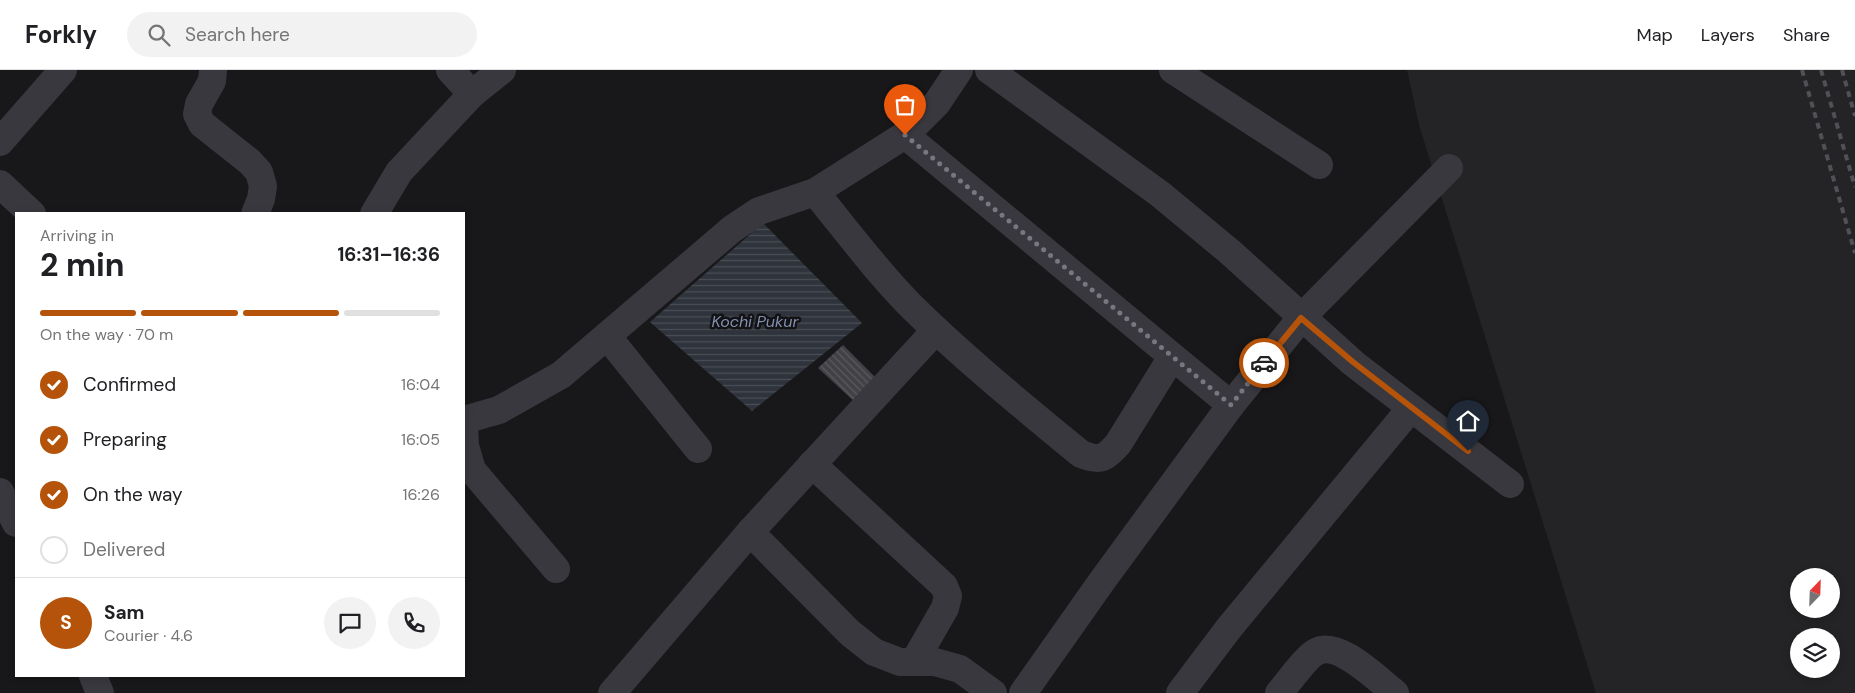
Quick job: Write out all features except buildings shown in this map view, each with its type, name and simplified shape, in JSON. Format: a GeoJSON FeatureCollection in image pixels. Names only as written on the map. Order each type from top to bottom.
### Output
{"type":"FeatureCollection","features":[{"type":"Feature","properties":{"kind":"street"},"geometry":{"type":"LineString","coordinates":[[0,142],[63,70]]}},
{"type":"Feature","properties":{"kind":"street"},"geometry":{"type":"LineString","coordinates":[[213,70],[212,81],[199,104],[197,114],[202,124],[250,162],[259,172],[263,186],[261,199],[255,212]]}},
{"type":"Feature","properties":{"kind":"street"},"geometry":{"type":"LineString","coordinates":[[450,70],[472,94]]}},
{"type":"Feature","properties":{"kind":"street"},"geometry":{"type":"LineString","coordinates":[[375,212],[399,172],[472,94],[502,70]]}},
{"type":"Feature","properties":{"kind":"street"},"geometry":{"type":"LineString","coordinates":[[465,420],[499,410],[561,376],[732,229],[759,210],[815,192],[905,135],[937,103],[959,70]]}},
{"type":"Feature","properties":{"kind":"street"},"geometry":{"type":"LineString","coordinates":[[989,70],[1160,194],[1230,252],[1301,318],[1353,362],[1510,484]]}},
{"type":"Feature","properties":{"kind":"street"},"geometry":{"type":"LineString","coordinates":[[1173,70],[1319,165]]}},
{"type":"Feature","properties":{"kind":"street"},"geometry":{"type":"LineString","coordinates":[[905,135],[1231,405]]}},
{"type":"Feature","properties":{"kind":"street"},"geometry":{"type":"LineString","coordinates":[[1023,693],[1102,581],[1231,405],[1301,318],[1448,168]]}},
{"type":"Feature","properties":{"kind":"street"},"geometry":{"type":"LineString","coordinates":[[0,184],[30,212]]}},
{"type":"Feature","properties":{"kind":"street"},"geometry":{"type":"LineString","coordinates":[[815,192],[871,262],[911,306],[984,373],[1082,454],[1094,459],[1107,456],[1118,444],[1172,357]]}},
{"type":"Feature","properties":{"kind":"street"},"geometry":{"type":"LineString","coordinates":[[612,693],[750,532],[936,330]]}},
{"type":"Feature","properties":{"kind":"street"},"geometry":{"type":"LineString","coordinates":[[607,336],[698,449]]}},
{"type":"Feature","properties":{"kind":"street"},"geometry":{"type":"LineString","coordinates":[[1180,693],[1229,628],[1411,408]]}},
{"type":"Feature","properties":{"kind":"street"},"geometry":{"type":"LineString","coordinates":[[465,446],[472,470],[556,569]]}},
{"type":"Feature","properties":{"kind":"street"},"geometry":{"type":"LineString","coordinates":[[812,464],[944,586],[948,596],[945,608],[914,662]]}},
{"type":"Feature","properties":{"kind":"street"},"geometry":{"type":"LineString","coordinates":[[0,492],[15,521]]}},
{"type":"Feature","properties":{"kind":"street"},"geometry":{"type":"LineString","coordinates":[[750,532],[850,633],[874,652],[900,662],[935,662],[960,669],[993,693]]}},
{"type":"Feature","properties":{"kind":"street"},"geometry":{"type":"LineString","coordinates":[[1279,693],[1313,653],[1323,649],[1335,650],[1346,655],[1395,693]]}},
{"type":"Feature","properties":{"kind":"street"},"geometry":{"type":"LineString","coordinates":[[93,677],[100,693]]}},
{"type":"Feature","properties":{"kind":"shaded area"},"geometry":{"type":"Polygon","coordinates":[[[1407,70],[1855,70],[1855,693],[1596,693],[1419,125],[1407,70]]]}},
{"type":"Feature","properties":{"kind":"water","name":"Kochi Pukur"},"geometry":{"type":"Polygon","coordinates":[[[763,223],[862,323],[752,411],[650,322],[763,223]]]}},
{"type":"Feature","properties":{"kind":"railway"},"geometry":{"type":"LineString","coordinates":[[1802,70],[1855,253]]}},
{"type":"Feature","properties":{"kind":"railway"},"geometry":{"type":"LineString","coordinates":[[1821,70],[1855,187]]}},
{"type":"Feature","properties":{"kind":"railway"},"geometry":{"type":"LineString","coordinates":[[1842,70],[1855,116]]}},
{"type":"Feature","properties":{"kind":"way so far"},"geometry":{"type":"LineString","coordinates":[[905,135],[1231,405],[1264,363]]}},
{"type":"Feature","properties":{"kind":"route"},"geometry":{"type":"LineString","coordinates":[[1264,363],[1301,318],[1353,362],[1468,451]]}}]}
